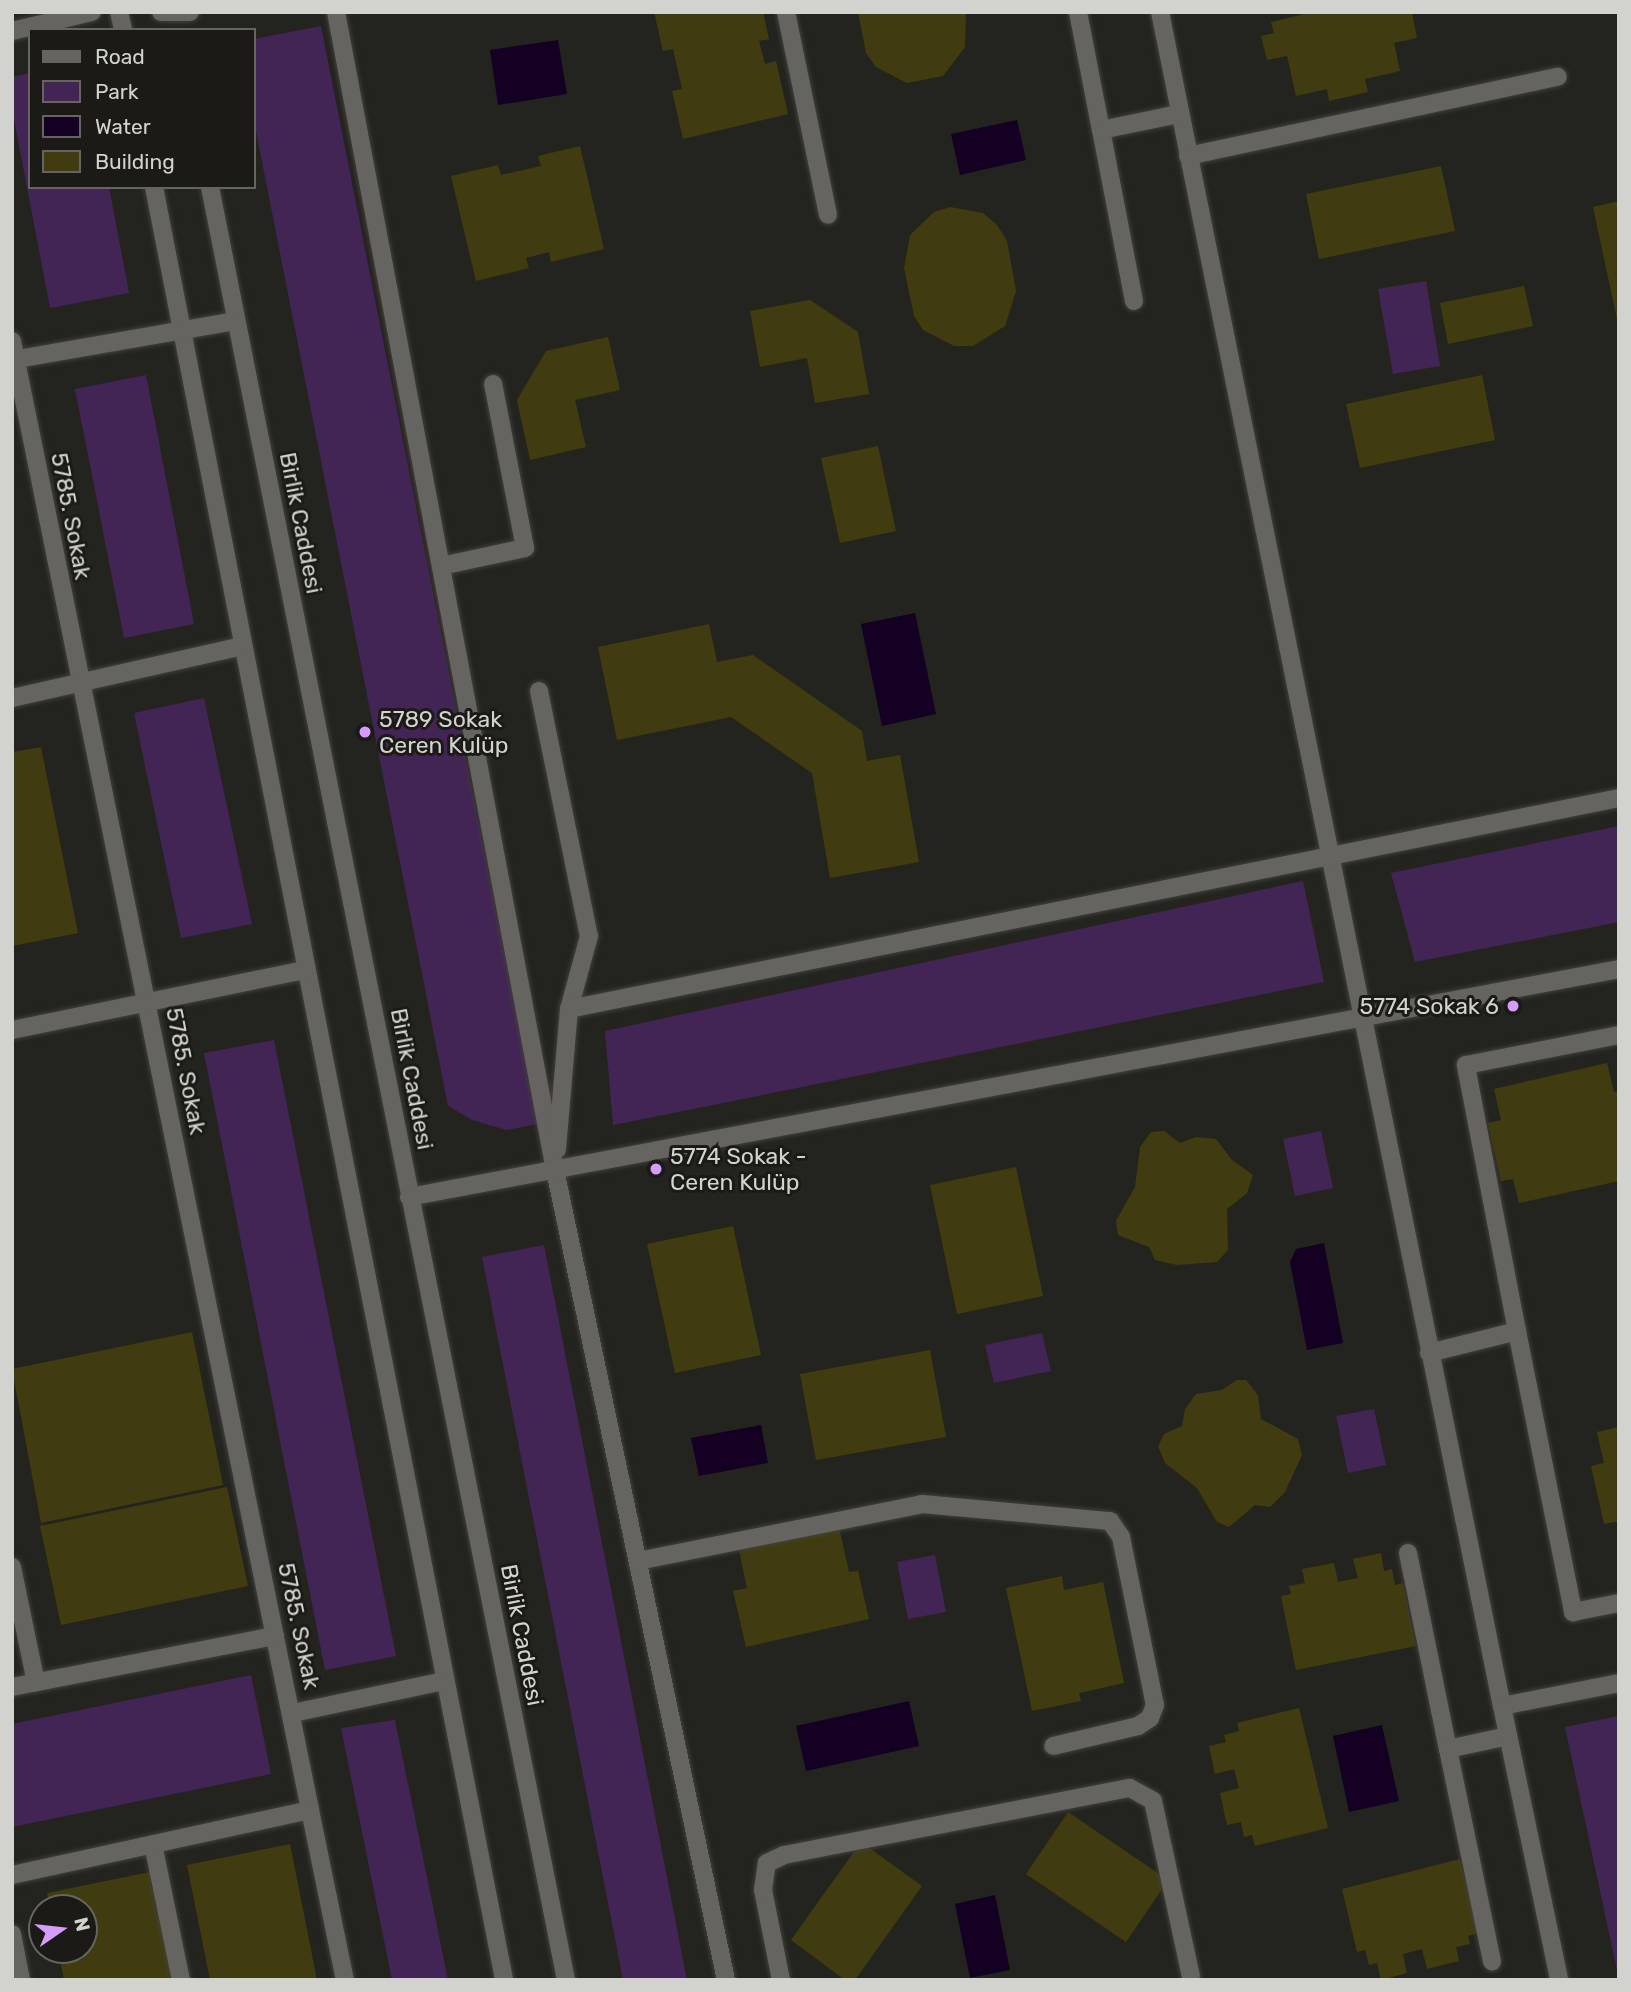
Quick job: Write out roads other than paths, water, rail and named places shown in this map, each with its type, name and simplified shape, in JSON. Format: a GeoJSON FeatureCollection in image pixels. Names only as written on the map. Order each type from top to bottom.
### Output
{"type":"FeatureCollection","features":[{"type":"Feature","properties":{"kind":"street"},"geometry":{"type":"LineString","coordinates":[[12,31],[92,12]]}},
{"type":"Feature","properties":{"kind":"street"},"geometry":{"type":"LineString","coordinates":[[336,12],[555,1170],[726,1980]]}},
{"type":"Feature","properties":{"kind":"street"},"geometry":{"type":"LineString","coordinates":[[786,12],[828,215]]}},
{"type":"Feature","properties":{"kind":"street"},"geometry":{"type":"LineString","coordinates":[[1078,12],[1134,301]]}},
{"type":"Feature","properties":{"kind":"street"},"geometry":{"type":"LineString","coordinates":[[1160,12],[1360,1021],[1559,1980]]}},
{"type":"Feature","properties":{"kind":"street"},"geometry":{"type":"LineString","coordinates":[[1188,156],[1558,77]]}},
{"type":"Feature","properties":{"kind":"street"},"geometry":{"type":"LineString","coordinates":[[1101,131],[1179,114]]}},
{"type":"Feature","properties":{"kind":"street"},"geometry":{"type":"LineString","coordinates":[[154,189],[304,970],[504,1980]]}},
{"type":"Feature","properties":{"kind":"street","name":"Birlik Caddesi"},"geometry":{"type":"LineString","coordinates":[[210,189],[566,1980]]}},
{"type":"Feature","properties":{"kind":"street"},"geometry":{"type":"LineString","coordinates":[[14,360],[235,321]]}},
{"type":"Feature","properties":{"kind":"street","name":"5785. Sokak"},"geometry":{"type":"LineString","coordinates":[[12,341],[79,684],[293,1713],[345,1980]]}},
{"type":"Feature","properties":{"kind":"street"},"geometry":{"type":"LineString","coordinates":[[441,566],[525,548],[493,384]]}},
{"type":"Feature","properties":{"kind":"street"},"geometry":{"type":"LineString","coordinates":[[12,698],[243,646]]}},
{"type":"Feature","properties":{"kind":"street"},"geometry":{"type":"LineString","coordinates":[[539,691],[589,936],[569,1009],[555,1170]]}},
{"type":"Feature","properties":{"kind":"street"},"geometry":{"type":"LineString","coordinates":[[569,1009],[1619,798]]}},
{"type":"Feature","properties":{"kind":"street"},"geometry":{"type":"LineString","coordinates":[[409,1197],[878,1107],[1360,1021],[1619,969]]}},
{"type":"Feature","properties":{"kind":"street"},"geometry":{"type":"LineString","coordinates":[[12,1030],[304,970]]}},
{"type":"Feature","properties":{"kind":"street"},"geometry":{"type":"LineString","coordinates":[[1619,1035],[1466,1065],[1573,1612],[1619,1603]]}},
{"type":"Feature","properties":{"kind":"street"},"geometry":{"type":"LineString","coordinates":[[1429,1353],[1517,1331]]}},
{"type":"Feature","properties":{"kind":"street"},"geometry":{"type":"LineString","coordinates":[[638,1561],[922,1504],[1110,1521],[1121,1537],[1155,1705],[1150,1718],[1138,1727],[1053,1746]]}},
{"type":"Feature","properties":{"kind":"street"},"geometry":{"type":"LineString","coordinates":[[1408,1553],[1492,1961]]}},
{"type":"Feature","properties":{"kind":"street"},"geometry":{"type":"LineString","coordinates":[[12,1567],[37,1682]]}},
{"type":"Feature","properties":{"kind":"street"},"geometry":{"type":"LineString","coordinates":[[12,1687],[275,1636]]}},
{"type":"Feature","properties":{"kind":"street"},"geometry":{"type":"LineString","coordinates":[[293,1713],[443,1681]]}},
{"type":"Feature","properties":{"kind":"street"},"geometry":{"type":"LineString","coordinates":[[1502,1706],[1619,1682]]}},
{"type":"Feature","properties":{"kind":"street"},"geometry":{"type":"LineString","coordinates":[[1448,1749],[1508,1736]]}},
{"type":"Feature","properties":{"kind":"street"},"geometry":{"type":"LineString","coordinates":[[781,1980],[763,1890],[768,1863],[784,1855],[1130,1788],[1153,1801],[1191,1976]]}},
{"type":"Feature","properties":{"kind":"street"},"geometry":{"type":"LineString","coordinates":[[12,1875],[310,1810]]}},
{"type":"Feature","properties":{"kind":"street"},"geometry":{"type":"LineString","coordinates":[[153,1844],[181,1980]]}},
{"type":"Feature","properties":{"kind":"street"},"geometry":{"type":"LineString","coordinates":[[12,1934],[21,1980]]}},
{"type":"Feature","properties":{"kind":"water"},"geometry":{"type":"Polygon","coordinates":[[[558,40],[567,94],[498,105],[490,50],[558,40]]]}},
{"type":"Feature","properties":{"kind":"water"},"geometry":{"type":"Polygon","coordinates":[[[1017,120],[1026,160],[960,175],[951,134],[1017,120]]]}},
{"type":"Feature","properties":{"kind":"water"},"geometry":{"type":"Polygon","coordinates":[[[915,613],[936,714],[882,726],[861,624],[915,613]]]}},
{"type":"Feature","properties":{"kind":"water"},"geometry":{"type":"Polygon","coordinates":[[[1324,1243],[1343,1343],[1307,1350],[1290,1262],[1296,1249],[1324,1243]]]}},
{"type":"Feature","properties":{"kind":"water"},"geometry":{"type":"Polygon","coordinates":[[[761,1425],[768,1463],[699,1476],[691,1438],[761,1425]]]}},
{"type":"Feature","properties":{"kind":"water"},"geometry":{"type":"Polygon","coordinates":[[[909,1701],[919,1746],[806,1771],[796,1726],[909,1701]]]}},
{"type":"Feature","properties":{"kind":"water"},"geometry":{"type":"Polygon","coordinates":[[[1382,1725],[1399,1801],[1349,1812],[1333,1736],[1382,1725]]]}},
{"type":"Feature","properties":{"kind":"water"},"geometry":{"type":"Polygon","coordinates":[[[995,1895],[1010,1970],[970,1978],[955,1904],[995,1895]]]}},
{"type":"Feature","properties":{"kind":"place","name":"5789 Sokak Ceren Kulüp"},"geometry":{"type":"Point","coordinates":[365,732]}},
{"type":"Feature","properties":{"kind":"place","name":"5774 Sokak 6"},"geometry":{"type":"Point","coordinates":[1513,1006]}},
{"type":"Feature","properties":{"kind":"place","name":"5774 Sokak - Ceren Kulüp"},"geometry":{"type":"Point","coordinates":[656,1169]}}]}
